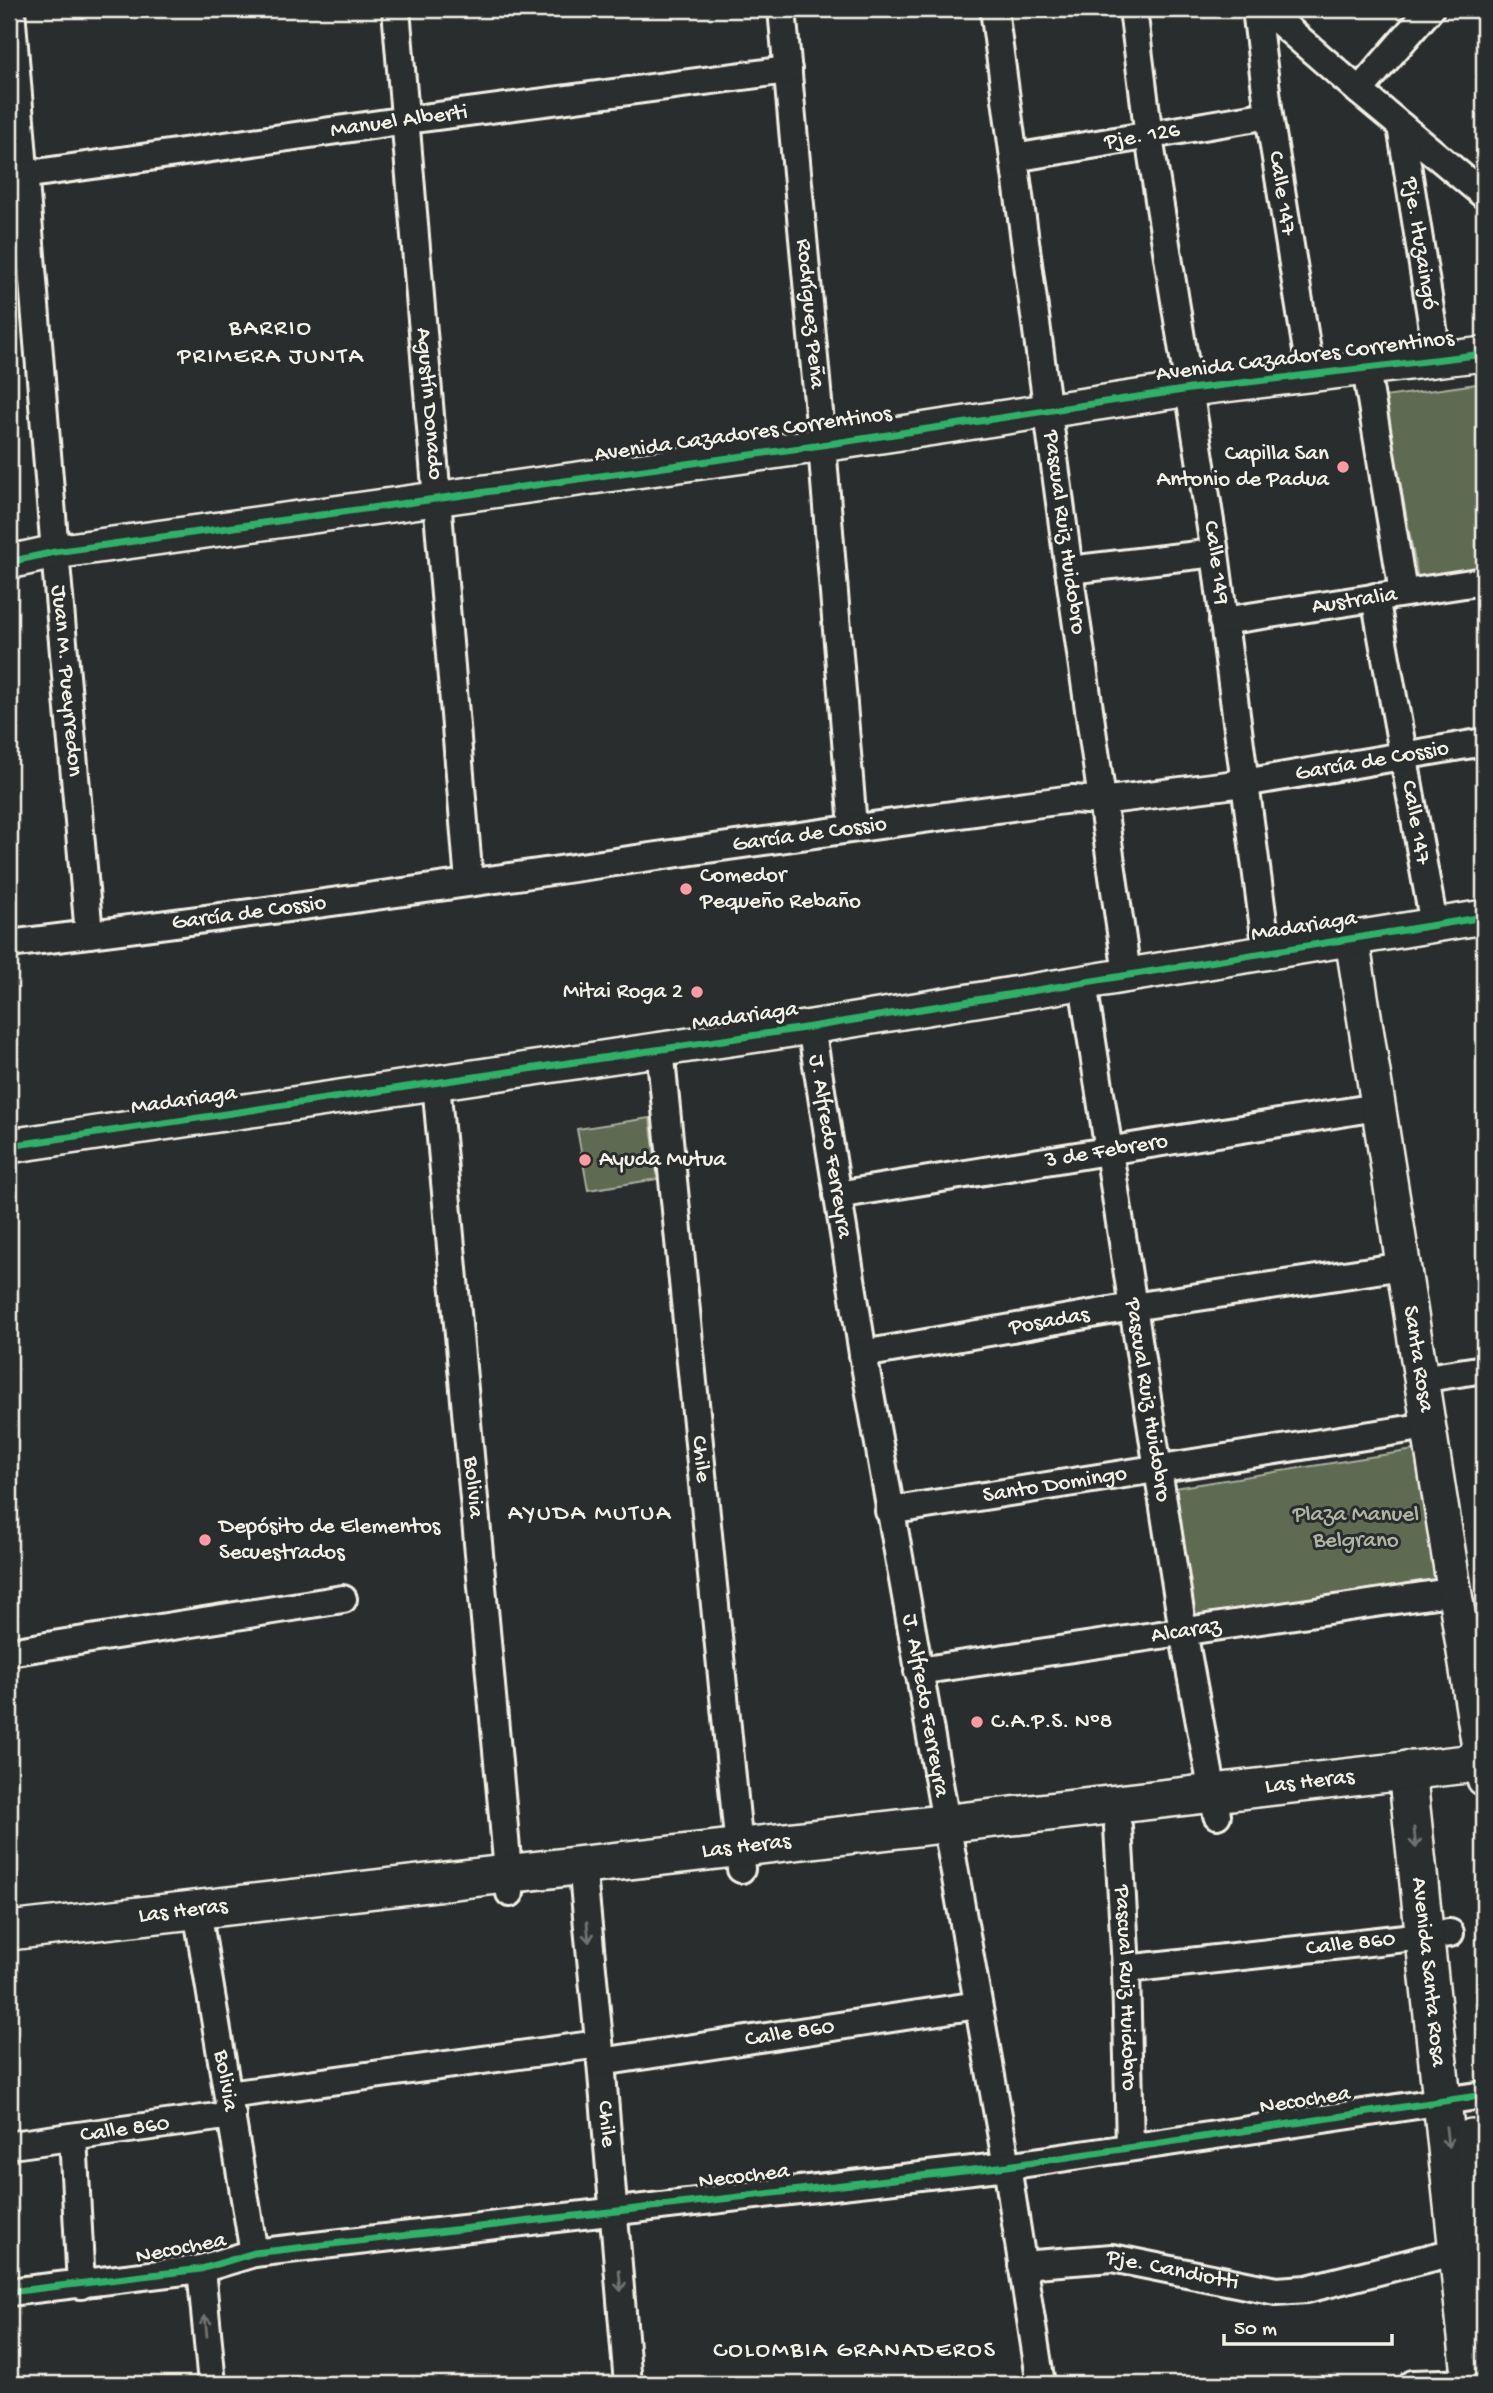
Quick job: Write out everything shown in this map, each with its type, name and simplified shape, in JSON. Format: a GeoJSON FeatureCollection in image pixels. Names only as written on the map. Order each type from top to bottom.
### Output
{"type":"FeatureCollection","features":[{"type":"Feature","properties":{"kind":"main road","name":"Las Heras"},"geometry":{"type":"LineString","coordinates":[[9,1951],[199,1920],[1216,1805],[1483,1772]]}},
{"type":"Feature","properties":{"kind":"main road","name":"Avenida Santa Rosa"},"geometry":{"type":"LineString","coordinates":[[1420,1780],[1438,1935],[1465,2098],[1476,2252],[1472,2383]]}},
{"type":"Feature","properties":{"kind":"main road","name":"Las Heras"},"geometry":{"type":"LineString","coordinates":[[949,1834],[1118,1827],[1216,1805]]}},
{"type":"Feature","properties":{"kind":"main road","name":"Las Heras"},"geometry":{"type":"LineString","coordinates":[[9,1931],[199,1920]]}},
{"type":"Feature","properties":{"kind":"street","name":"Juan M. Pueyrredon"},"geometry":{"type":"LineString","coordinates":[[11,9],[16,176],[55,552],[89,934]]}},
{"type":"Feature","properties":{"kind":"street","name":"Agustín Donado"},"geometry":{"type":"LineString","coordinates":[[396,9],[469,883]]}},
{"type":"Feature","properties":{"kind":"street","name":"Rodríguez Peña"},"geometry":{"type":"LineString","coordinates":[[782,9],[822,444],[853,827]]}},
{"type":"Feature","properties":{"kind":"street","name":"Pascual Ruiz Huidobro"},"geometry":{"type":"LineString","coordinates":[[994,9],[1069,570],[1127,974]]}},
{"type":"Feature","properties":{"kind":"street","name":"Calle 149"},"geometry":{"type":"LineString","coordinates":[[1133,9],[1150,137],[1215,553],[1267,952]]}},
{"type":"Feature","properties":{"kind":"street","name":"Calle 147"},"geometry":{"type":"LineString","coordinates":[[1256,9],[1269,115],[1311,376]]}},
{"type":"Feature","properties":{"kind":"street"},"geometry":{"type":"LineString","coordinates":[[1265,9],[1484,195]]}},
{"type":"Feature","properties":{"kind":"street"},"geometry":{"type":"LineString","coordinates":[[1359,91],[1430,9]]}},
{"type":"Feature","properties":{"kind":"street","name":"Manuel Alberti"},"geometry":{"type":"LineString","coordinates":[[16,176],[407,120],[788,71]]}},
{"type":"Feature","properties":{"kind":"street","name":"Pje. 126"},"geometry":{"type":"LineString","coordinates":[[1013,158],[1269,115]]}},
{"type":"Feature","properties":{"kind":"street","name":"Pje. Ituzaingó"},"geometry":{"type":"LineString","coordinates":[[1401,126],[1438,360]]}},
{"type":"Feature","properties":{"kind":"street","name":"Avenida Cazadores Correntinos"},"geometry":{"type":"LineString","coordinates":[[9,562],[55,552],[1191,389],[1484,354]]}},
{"type":"Feature","properties":{"kind":"street"},"geometry":{"type":"LineString","coordinates":[[1366,369],[1403,592]]}},
{"type":"Feature","properties":{"kind":"street"},"geometry":{"type":"LineString","coordinates":[[1069,570],[1215,553]]}},
{"type":"Feature","properties":{"kind":"street","name":"Australia"},"geometry":{"type":"LineString","coordinates":[[1223,621],[1484,581]]}},
{"type":"Feature","properties":{"kind":"street","name":"Calle 147"},"geometry":{"type":"LineString","coordinates":[[1375,597],[1434,925]]}},
{"type":"Feature","properties":{"kind":"street","name":"García de Cossio"},"geometry":{"type":"LineString","coordinates":[[9,944],[469,883],[853,827],[1072,799],[1101,801],[1244,783],[1484,743]]}},
{"type":"Feature","properties":{"kind":"street","name":"Madariaga"},"geometry":{"type":"LineString","coordinates":[[9,1146],[811,1027],[1484,917]]}},
{"type":"Feature","properties":{"kind":"street","name":"Santa Rosa"},"geometry":{"type":"LineString","coordinates":[[1352,939],[1483,1772]]}},
{"type":"Feature","properties":{"kind":"street","name":"Pascual Ruiz Huidobro"},"geometry":{"type":"LineString","coordinates":[[1083,983],[1183,1631],[1216,1805]]}},
{"type":"Feature","properties":{"kind":"street","name":"J. Alfredo Ferreyra"},"geometry":{"type":"LineString","coordinates":[[811,1027],[863,1354],[1007,2166],[1041,2384]]}},
{"type":"Feature","properties":{"kind":"street","name":"Chile"},"geometry":{"type":"LineString","coordinates":[[660,1048],[740,1858]]}},
{"type":"Feature","properties":{"kind":"street","name":"Bolivia"},"geometry":{"type":"LineString","coordinates":[[436,1083],[509,1883]]}},
{"type":"Feature","properties":{"kind":"street","name":"3 de Febrero"},"geometry":{"type":"LineString","coordinates":[[837,1195],[1377,1107]]}},
{"type":"Feature","properties":{"kind":"street","name":"Posadas"},"geometry":{"type":"LineString","coordinates":[[863,1354],[1132,1307],[1403,1266]]}},
{"type":"Feature","properties":{"kind":"street"},"geometry":{"type":"LineString","coordinates":[[1420,1379],[1484,1369]]}},
{"type":"Feature","properties":{"kind":"street","name":"Santo Domingo"},"geometry":{"type":"LineString","coordinates":[[890,1511],[1428,1426]]}},
{"type":"Feature","properties":{"kind":"street","name":"Alcaraz"},"geometry":{"type":"LineString","coordinates":[[918,1671],[1455,1591]]}},
{"type":"Feature","properties":{"kind":"street"},"geometry":{"type":"LineString","coordinates":[[9,1652],[343,1599]]}},
{"type":"Feature","properties":{"kind":"street","name":"Pascual Ruiz Huidobro"},"geometry":{"type":"LineString","coordinates":[[1118,1827],[1126,1969],[1130,2147]]}},
{"type":"Feature","properties":{"kind":"street","name":"Chile"},"geometry":{"type":"LineString","coordinates":[[583,1875],[628,2384]]}},
{"type":"Feature","properties":{"kind":"street","name":"Bolivia"},"geometry":{"type":"LineString","coordinates":[[199,1920],[254,2253]]}},
{"type":"Feature","properties":{"kind":"street","name":"Calle 860"},"geometry":{"type":"LineString","coordinates":[[1126,1969],[1438,1935]]}},
{"type":"Feature","properties":{"kind":"street","name":"Calle 860"},"geometry":{"type":"LineString","coordinates":[[19,2144],[73,2137],[230,2105],[600,2053],[978,2005]]}},
{"type":"Feature","properties":{"kind":"street","name":"Necochea"},"geometry":{"type":"LineString","coordinates":[[9,2292],[201,2269],[254,2253],[1007,2166],[1465,2098]]}},
{"type":"Feature","properties":{"kind":"street"},"geometry":{"type":"LineString","coordinates":[[73,2137],[81,2285]]}},
{"type":"Feature","properties":{"kind":"street","name":"Pje. Candiotti"},"geometry":{"type":"LineString","coordinates":[[1022,2265],[1112,2258],[1276,2291],[1307,2289],[1476,2252]]}},
{"type":"Feature","properties":{"kind":"street"},"geometry":{"type":"LineString","coordinates":[[201,2269],[212,2384]]}},
{"type":"Feature","properties":{"kind":"street"},"geometry":{"type":"LineString","coordinates":[[1413,2384],[1472,2383]]}},
{"type":"Feature","properties":{"kind":"green space"},"geometry":{"type":"Polygon","coordinates":[[[1484,383],[1484,573],[1419,584],[1384,397],[1484,383]]]}},
{"type":"Feature","properties":{"kind":"green space"},"geometry":{"type":"Polygon","coordinates":[[[650,1118],[658,1179],[588,1190],[577,1129],[650,1118]]]}},
{"type":"Feature","properties":{"kind":"green space","name":"Plaza Manuel Belgrano"},"geometry":{"type":"Polygon","coordinates":[[[1421,1449],[1440,1585],[1189,1622],[1174,1488],[1421,1449]]]}},
{"type":"Feature","properties":{"kind":"cycle path"},"geometry":{"type":"LineString","coordinates":[[9,562],[55,552],[822,445],[1190,389],[1484,354]]}},
{"type":"Feature","properties":{"kind":"cycle path"},"geometry":{"type":"LineString","coordinates":[[9,1146],[811,1027],[1484,917]]}},
{"type":"Feature","properties":{"kind":"cycle path"},"geometry":{"type":"LineString","coordinates":[[9,2292],[201,2269],[254,2253],[1007,2166],[1484,2095]]}},
{"type":"Feature","properties":{"kind":"place","name":"Capilla San Antonio de Padua"},"geometry":{"type":"Point","coordinates":[1343,467]}},
{"type":"Feature","properties":{"kind":"place","name":"Comedor Pequeño Rebaño"},"geometry":{"type":"Point","coordinates":[686,889]}},
{"type":"Feature","properties":{"kind":"place","name":"Mitai Roga 2"},"geometry":{"type":"Point","coordinates":[697,992]}},
{"type":"Feature","properties":{"kind":"place","name":"Ayuda Mutua"},"geometry":{"type":"Point","coordinates":[585,1160]}},
{"type":"Feature","properties":{"kind":"place","name":"Depósito de Elementos Secuestrados"},"geometry":{"type":"Point","coordinates":[205,1540]}},
{"type":"Feature","properties":{"kind":"place","name":"C.A.P.S. Nº8"},"geometry":{"type":"Point","coordinates":[977,1722]}},
{"type":"Feature","properties":{"kind":"district","name":"BARRIO PRIMERA JUNTA"},"geometry":{"type":"Point","coordinates":[271,343]}},
{"type":"Feature","properties":{"kind":"district","name":"AYUDA MUTUA"},"geometry":{"type":"Point","coordinates":[590,1514]}},
{"type":"Feature","properties":{"kind":"district","name":"COLOMBIA GRANADEROS"},"geometry":{"type":"Point","coordinates":[855,2351]}}]}
